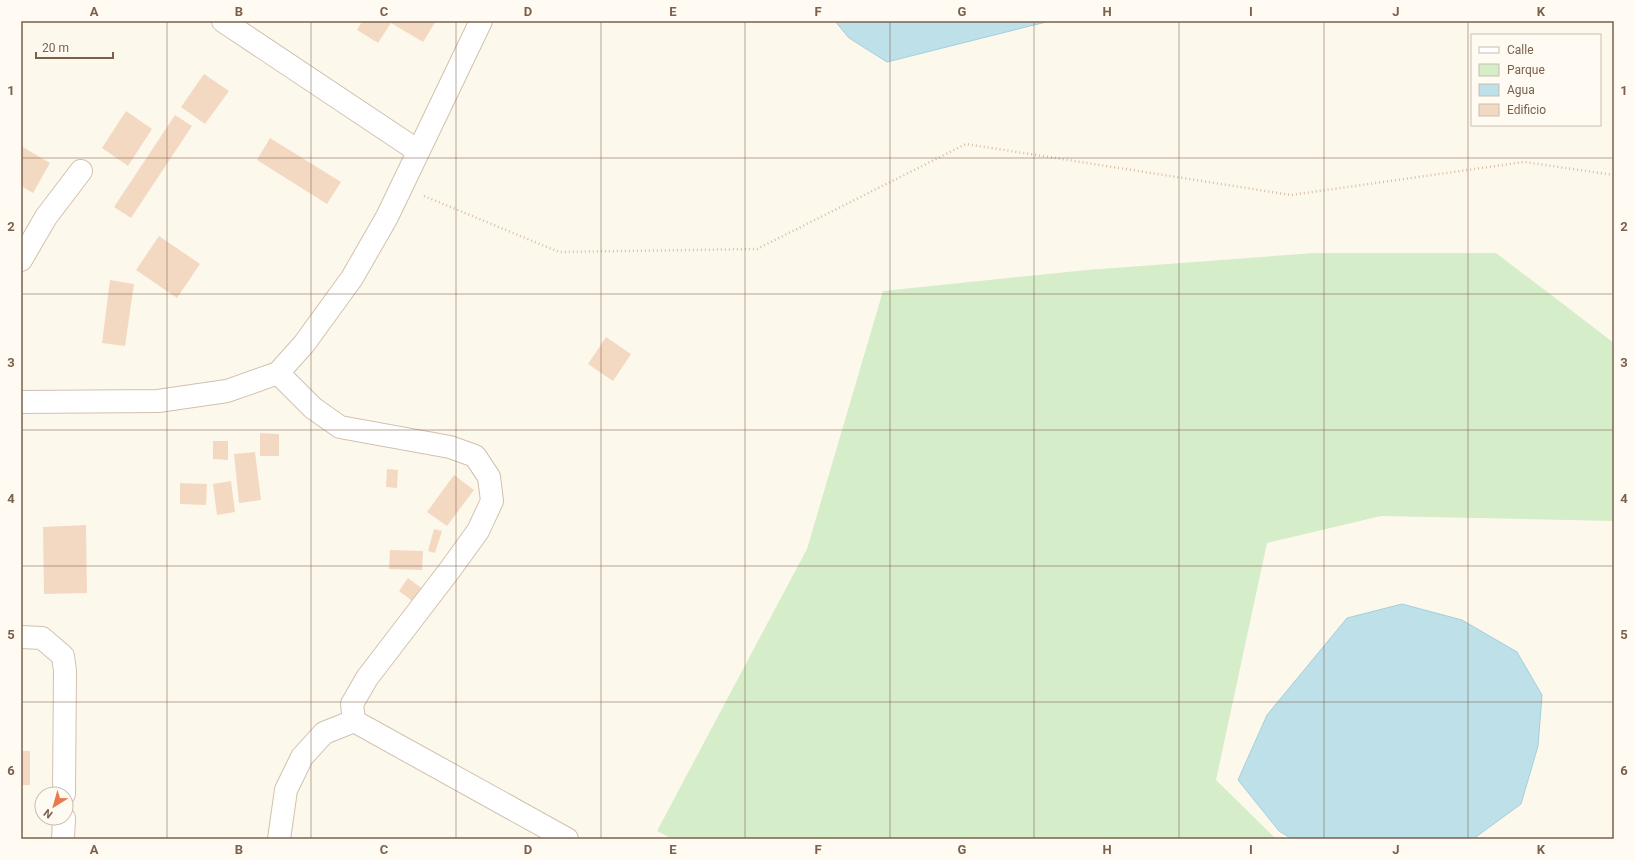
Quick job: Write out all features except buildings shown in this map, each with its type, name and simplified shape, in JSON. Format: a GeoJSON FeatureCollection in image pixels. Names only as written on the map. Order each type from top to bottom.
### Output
{"type":"FeatureCollection","features":[{"type":"Feature","properties":{"kind":"street"},"geometry":{"type":"LineString","coordinates":[[223,21],[418,151]]}},
{"type":"Feature","properties":{"kind":"street"},"geometry":{"type":"LineString","coordinates":[[21,402],[158,401],[226,391],[278,373],[304,344],[352,278],[387,217],[481,21]]}},
{"type":"Feature","properties":{"kind":"street"},"geometry":{"type":"LineString","coordinates":[[21,260],[46,217],[81,171]]}},
{"type":"Feature","properties":{"kind":"street"},"geometry":{"type":"LineString","coordinates":[[278,373],[313,408],[340,427],[450,447],[475,456],[489,477],[492,501],[478,531],[367,678],[352,704],[354,721]]}},
{"type":"Feature","properties":{"kind":"street"},"geometry":{"type":"LineString","coordinates":[[21,637],[42,638],[63,656],[65,671],[64,786]]}},
{"type":"Feature","properties":{"kind":"street"},"geometry":{"type":"LineString","coordinates":[[279,839],[286,790],[302,757],[324,733],[354,721]]}},
{"type":"Feature","properties":{"kind":"street"},"geometry":{"type":"LineString","coordinates":[[354,721],[567,839]]}},
{"type":"Feature","properties":{"kind":"street"},"geometry":{"type":"LineString","coordinates":[[64,826],[64,839]]}},
{"type":"Feature","properties":{"kind":"path"},"geometry":{"type":"LineString","coordinates":[[402,186],[559,252],[757,249],[966,144],[1291,195],[1524,162],[1614,175]]}},
{"type":"Feature","properties":{"kind":"green space"},"geometry":{"type":"Polygon","coordinates":[[[1314,253],[1496,253],[1614,343],[1614,521],[1381,516],[1267,543],[1216,780],[1276,839],[672,839],[657,831],[807,549],[883,291],[1087,270],[1314,253]]]}},
{"type":"Feature","properties":{"kind":"water"},"geometry":{"type":"Polygon","coordinates":[[[835,21],[1050,21],[887,62],[849,38],[835,21]]]}},
{"type":"Feature","properties":{"kind":"water"},"geometry":{"type":"Polygon","coordinates":[[[1402,604],[1462,620],[1517,652],[1542,695],[1538,746],[1521,804],[1473,839],[1292,839],[1279,831],[1238,780],[1267,715],[1347,618],[1402,604]]]}}]}
